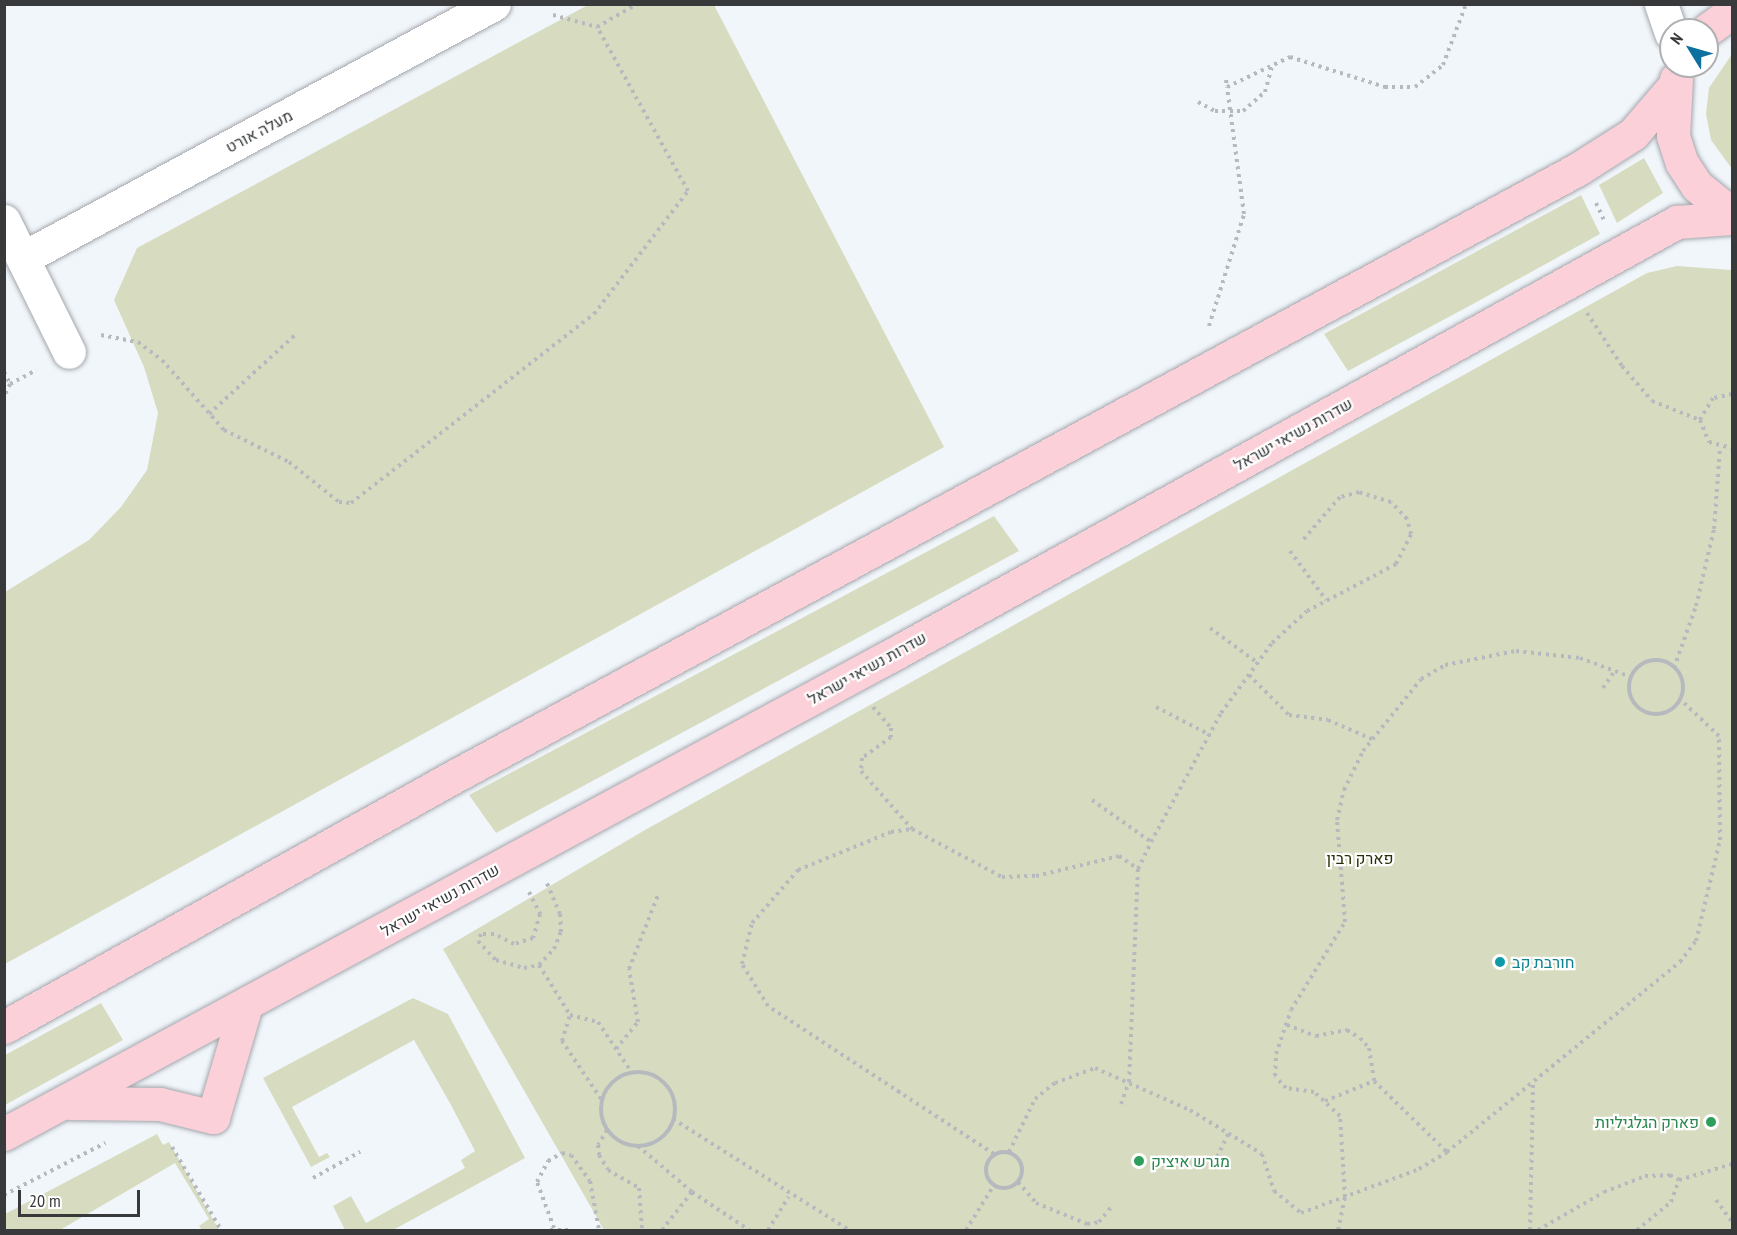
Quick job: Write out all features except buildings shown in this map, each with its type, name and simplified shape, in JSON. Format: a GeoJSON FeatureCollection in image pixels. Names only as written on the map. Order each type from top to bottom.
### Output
{"type":"FeatureCollection","features":[{"type":"Feature","properties":{"kind":"main road"},"geometry":{"type":"LineString","coordinates":[[1719,21],[1732,12]]}},
{"type":"Feature","properties":{"kind":"main road"},"geometry":{"type":"LineString","coordinates":[[4,1027],[455,776],[1578,169],[1633,134],[1674,78]]}},
{"type":"Feature","properties":{"kind":"main road"},"geometry":{"type":"LineString","coordinates":[[1678,78],[1673,136],[1682,163],[1697,186],[1732,214]]}},
{"type":"Feature","properties":{"kind":"main road","name":"שדרות נשיאי ישראל"},"geometry":{"type":"LineString","coordinates":[[4,1134],[246,1005],[1677,222],[1732,218]]}},
{"type":"Feature","properties":{"kind":"main road"},"geometry":{"type":"LineString","coordinates":[[63,1103],[160,1104],[213,1117],[246,1005]]}},
{"type":"Feature","properties":{"kind":"street","name":"מעלה אורט"},"geometry":{"type":"LineString","coordinates":[[23,258],[494,4]]}},
{"type":"Feature","properties":{"kind":"street"},"geometry":{"type":"LineString","coordinates":[[4,221],[23,258],[56,359]]}},
{"type":"Feature","properties":{"kind":"path"},"geometry":{"type":"LineString","coordinates":[[553,15],[597,27],[638,4]]}},
{"type":"Feature","properties":{"kind":"path"},"geometry":{"type":"LineString","coordinates":[[1227,87],[1290,57],[1385,87],[1414,87],[1443,65],[1466,4]]}},
{"type":"Feature","properties":{"kind":"path"},"geometry":{"type":"LineString","coordinates":[[98,335],[138,342],[162,360],[224,430],[289,462],[339,502],[351,503],[594,314],[688,191],[597,27]]}},
{"type":"Feature","properties":{"kind":"path"},"geometry":{"type":"LineString","coordinates":[[1198,102],[1215,111],[1231,113],[1259,100],[1272,65]]}},
{"type":"Feature","properties":{"kind":"path"},"geometry":{"type":"LineString","coordinates":[[1207,332],[1244,214],[1226,80]]}},
{"type":"Feature","properties":{"kind":"path"},"geometry":{"type":"LineString","coordinates":[[1594,200],[1609,229]]}},
{"type":"Feature","properties":{"kind":"path"},"geometry":{"type":"LineString","coordinates":[[1581,303],[1622,366],[1652,400],[1700,420]]}},
{"type":"Feature","properties":{"kind":"path"},"geometry":{"type":"LineString","coordinates":[[210,414],[297,333]]}},
{"type":"Feature","properties":{"kind":"path"},"geometry":{"type":"LineString","coordinates":[[4,397],[10,384],[56,359]]}},
{"type":"Feature","properties":{"kind":"path"},"geometry":{"type":"LineString","coordinates":[[4,372],[10,384]]}},
{"type":"Feature","properties":{"kind":"path"},"geometry":{"type":"LineString","coordinates":[[1732,393],[1706,404],[1700,420],[1704,436],[1720,448],[1732,448]]}},
{"type":"Feature","properties":{"kind":"path"},"geometry":{"type":"LineString","coordinates":[[1674,668],[1696,606],[1714,529],[1720,448]]}},
{"type":"Feature","properties":{"kind":"path"},"geometry":{"type":"LineString","coordinates":[[1120,1104],[1129,1082],[1138,869],[1151,842],[1210,735],[1258,663],[1306,611],[1378,578],[1395,564],[1411,534],[1407,519],[1380,495],[1359,492],[1340,497],[1302,540]]}},
{"type":"Feature","properties":{"kind":"path"},"geometry":{"type":"LineString","coordinates":[[1290,551],[1326,600]]}},
{"type":"Feature","properties":{"kind":"path"},"geometry":{"type":"LineString","coordinates":[[1210,628],[1258,663]]}},
{"type":"Feature","properties":{"kind":"path"},"geometry":{"type":"LineString","coordinates":[[1338,1230],[1345,1197],[1343,1129],[1340,1116],[1311,1090],[1286,1088],[1275,1076],[1287,1025],[1304,983],[1344,927],[1336,820],[1344,790],[1372,739],[1421,679],[1445,666],[1516,651],[1580,658],[1631,676]]}},
{"type":"Feature","properties":{"kind":"path"},"geometry":{"type":"LineString","coordinates":[[1650,661],[1674,668],[1682,682],[1680,699],[1658,715],[1640,710],[1630,695],[1631,676],[1650,661]]}},
{"type":"Feature","properties":{"kind":"path"},"geometry":{"type":"LineString","coordinates":[[1604,688],[1615,670]]}},
{"type":"Feature","properties":{"kind":"path"},"geometry":{"type":"LineString","coordinates":[[1249,675],[1288,715],[1328,720],[1372,739]]}},
{"type":"Feature","properties":{"kind":"path"},"geometry":{"type":"LineString","coordinates":[[1009,1152],[1026,1113],[1055,1083],[1095,1068],[1129,1082],[1229,1132],[1262,1154],[1272,1187],[1296,1212],[1306,1213],[1419,1169],[1447,1152],[1680,962],[1696,941],[1720,840],[1719,736],[1680,699]]}},
{"type":"Feature","properties":{"kind":"path"},"geometry":{"type":"LineString","coordinates":[[868,702],[892,733],[862,758],[861,771],[912,829],[1002,877],[1036,876],[1119,856],[1138,869]]}},
{"type":"Feature","properties":{"kind":"path"},"geometry":{"type":"LineString","coordinates":[[1156,707],[1210,735]]}},
{"type":"Feature","properties":{"kind":"path"},"geometry":{"type":"LineString","coordinates":[[1092,800],[1151,842]]}},
{"type":"Feature","properties":{"kind":"path"},"geometry":{"type":"LineString","coordinates":[[912,829],[891,832],[790,875],[752,923],[741,953],[746,977],[768,1006],[898,1093],[994,1154],[1009,1152]]}},
{"type":"Feature","properties":{"kind":"path"},"geometry":{"type":"LineString","coordinates":[[1341,863],[1365,861]]}},
{"type":"Feature","properties":{"kind":"path"},"geometry":{"type":"LineString","coordinates":[[525,887],[539,906],[540,921],[533,938],[514,944],[487,932],[478,941],[496,960],[524,968],[539,965],[554,949],[561,932],[558,901],[544,877]]}},
{"type":"Feature","properties":{"kind":"path"},"geometry":{"type":"LineString","coordinates":[[616,1049],[638,1022],[629,969],[658,895]]}},
{"type":"Feature","properties":{"kind":"path"},"geometry":{"type":"LineString","coordinates":[[539,965],[570,1015],[598,1022],[632,1073]]}},
{"type":"Feature","properties":{"kind":"path"},"geometry":{"type":"LineString","coordinates":[[570,1015],[562,1041],[602,1100],[608,1130],[619,1141],[637,1145],[654,1142],[673,1119],[669,1089],[650,1074],[632,1073],[615,1079],[602,1100]]}},
{"type":"Feature","properties":{"kind":"path"},"geometry":{"type":"LineString","coordinates":[[1287,1025],[1316,1036],[1347,1030],[1360,1038],[1369,1048],[1374,1081],[1447,1152]]}},
{"type":"Feature","properties":{"kind":"path"},"geometry":{"type":"LineString","coordinates":[[1324,1102],[1374,1081]]}},
{"type":"Feature","properties":{"kind":"path"},"geometry":{"type":"LineString","coordinates":[[1530,1230],[1533,1084]]}},
{"type":"Feature","properties":{"kind":"path"},"geometry":{"type":"LineString","coordinates":[[898,1093],[901,1088]]}},
{"type":"Feature","properties":{"kind":"path"},"geometry":{"type":"LineString","coordinates":[[673,1119],[789,1197],[849,1230]]}},
{"type":"Feature","properties":{"kind":"path"},"geometry":{"type":"LineString","coordinates":[[608,1130],[598,1145],[599,1155],[608,1170],[639,1188],[642,1230]]}},
{"type":"Feature","properties":{"kind":"path"},"geometry":{"type":"LineString","coordinates":[[1217,1156],[1229,1132]]}},
{"type":"Feature","properties":{"kind":"path"},"geometry":{"type":"LineString","coordinates":[[4,1195],[111,1139]]}},
{"type":"Feature","properties":{"kind":"path"},"geometry":{"type":"LineString","coordinates":[[169,1142],[221,1230]]}},
{"type":"Feature","properties":{"kind":"path"},"geometry":{"type":"LineString","coordinates":[[637,1145],[693,1192],[749,1230]]}},
{"type":"Feature","properties":{"kind":"path"},"geometry":{"type":"LineString","coordinates":[[314,1178],[360,1152]]}},
{"type":"Feature","properties":{"kind":"path"},"geometry":{"type":"LineString","coordinates":[[994,1185],[1009,1188],[1018,1182],[1022,1166],[1009,1152]]}},
{"type":"Feature","properties":{"kind":"path"},"geometry":{"type":"LineString","coordinates":[[568,1230],[552,1229],[537,1182],[548,1161],[562,1153],[572,1155],[590,1181],[599,1230]]}},
{"type":"Feature","properties":{"kind":"path"},"geometry":{"type":"LineString","coordinates":[[994,1154],[986,1167],[994,1185]]}},
{"type":"Feature","properties":{"kind":"path"},"geometry":{"type":"LineString","coordinates":[[1538,1230],[1604,1192],[1645,1176],[1670,1175],[1679,1180],[1732,1164]]}},
{"type":"Feature","properties":{"kind":"path"},"geometry":{"type":"LineString","coordinates":[[1637,1230],[1671,1202],[1679,1180]]}},
{"type":"Feature","properties":{"kind":"path"},"geometry":{"type":"LineString","coordinates":[[1018,1182],[1036,1203],[1087,1224],[1099,1222],[1111,1208]]}},
{"type":"Feature","properties":{"kind":"path"},"geometry":{"type":"LineString","coordinates":[[966,1230],[994,1185]]}},
{"type":"Feature","properties":{"kind":"path"},"geometry":{"type":"LineString","coordinates":[[662,1230],[693,1192]]}},
{"type":"Feature","properties":{"kind":"path"},"geometry":{"type":"LineString","coordinates":[[768,1230],[789,1197]]}},
{"type":"Feature","properties":{"kind":"path"},"geometry":{"type":"LineString","coordinates":[[1716,1200],[1732,1222]]}},
{"type":"Feature","properties":{"kind":"green space"},"geometry":{"type":"Polygon","coordinates":[[[588,5],[714,5],[944,447],[5,964],[5,592],[89,540],[121,507],[147,470],[158,413],[144,367],[114,300],[137,248],[588,5]]]}},
{"type":"Feature","properties":{"kind":"green space"},"geometry":{"type":"Polygon","coordinates":[[[1732,54],[1732,169],[1711,140],[1706,114],[1709,88],[1716,78],[1719,78],[1719,73],[1732,54]]]}},
{"type":"Feature","properties":{"kind":"green space"},"geometry":{"type":"Polygon","coordinates":[[[1644,158],[1663,193],[1617,223],[1599,185],[1644,158]]]}},
{"type":"Feature","properties":{"kind":"green space"},"geometry":{"type":"Polygon","coordinates":[[[1581,195],[1600,234],[1473,304],[1348,371],[1324,334],[1581,195]]]}},
{"type":"Feature","properties":{"kind":"green space","name":"פארק רבין"},"geometry":{"type":"Polygon","coordinates":[[[1677,266],[1732,270],[1732,1230],[604,1230],[443,949],[645,830],[1647,273],[1677,266]]]}},
{"type":"Feature","properties":{"kind":"green space"},"geometry":{"type":"Polygon","coordinates":[[[994,516],[1019,551],[496,833],[469,795],[994,516]]]}},
{"type":"Feature","properties":{"kind":"green space"},"geometry":{"type":"Polygon","coordinates":[[[413,998],[448,1014],[525,1158],[393,1230],[345,1230],[333,1206],[351,1196],[366,1223],[465,1168],[461,1160],[475,1151],[451,1105],[414,1040],[292,1107],[319,1157],[327,1153],[330,1157],[311,1167],[263,1078],[413,998]]]}},
{"type":"Feature","properties":{"kind":"green space"},"geometry":{"type":"Polygon","coordinates":[[[101,1003],[123,1040],[5,1105],[5,1055],[101,1003]]]}},
{"type":"Feature","properties":{"kind":"green space"},"geometry":{"type":"Polygon","coordinates":[[[157,1134],[163,1145],[169,1142],[219,1230],[202,1230],[199,1226],[209,1219],[175,1163],[60,1230],[5,1230],[5,1214],[157,1134]]]}},
{"type":"Feature","properties":{"kind":"place","name":"חורבת קב"},"geometry":{"type":"Point","coordinates":[1500,962]}},
{"type":"Feature","properties":{"kind":"place","name":"פארק הגלגיליות"},"geometry":{"type":"Point","coordinates":[1711,1122]}},
{"type":"Feature","properties":{"kind":"place","name":"מגרש איציק"},"geometry":{"type":"Point","coordinates":[1139,1161]}}]}
